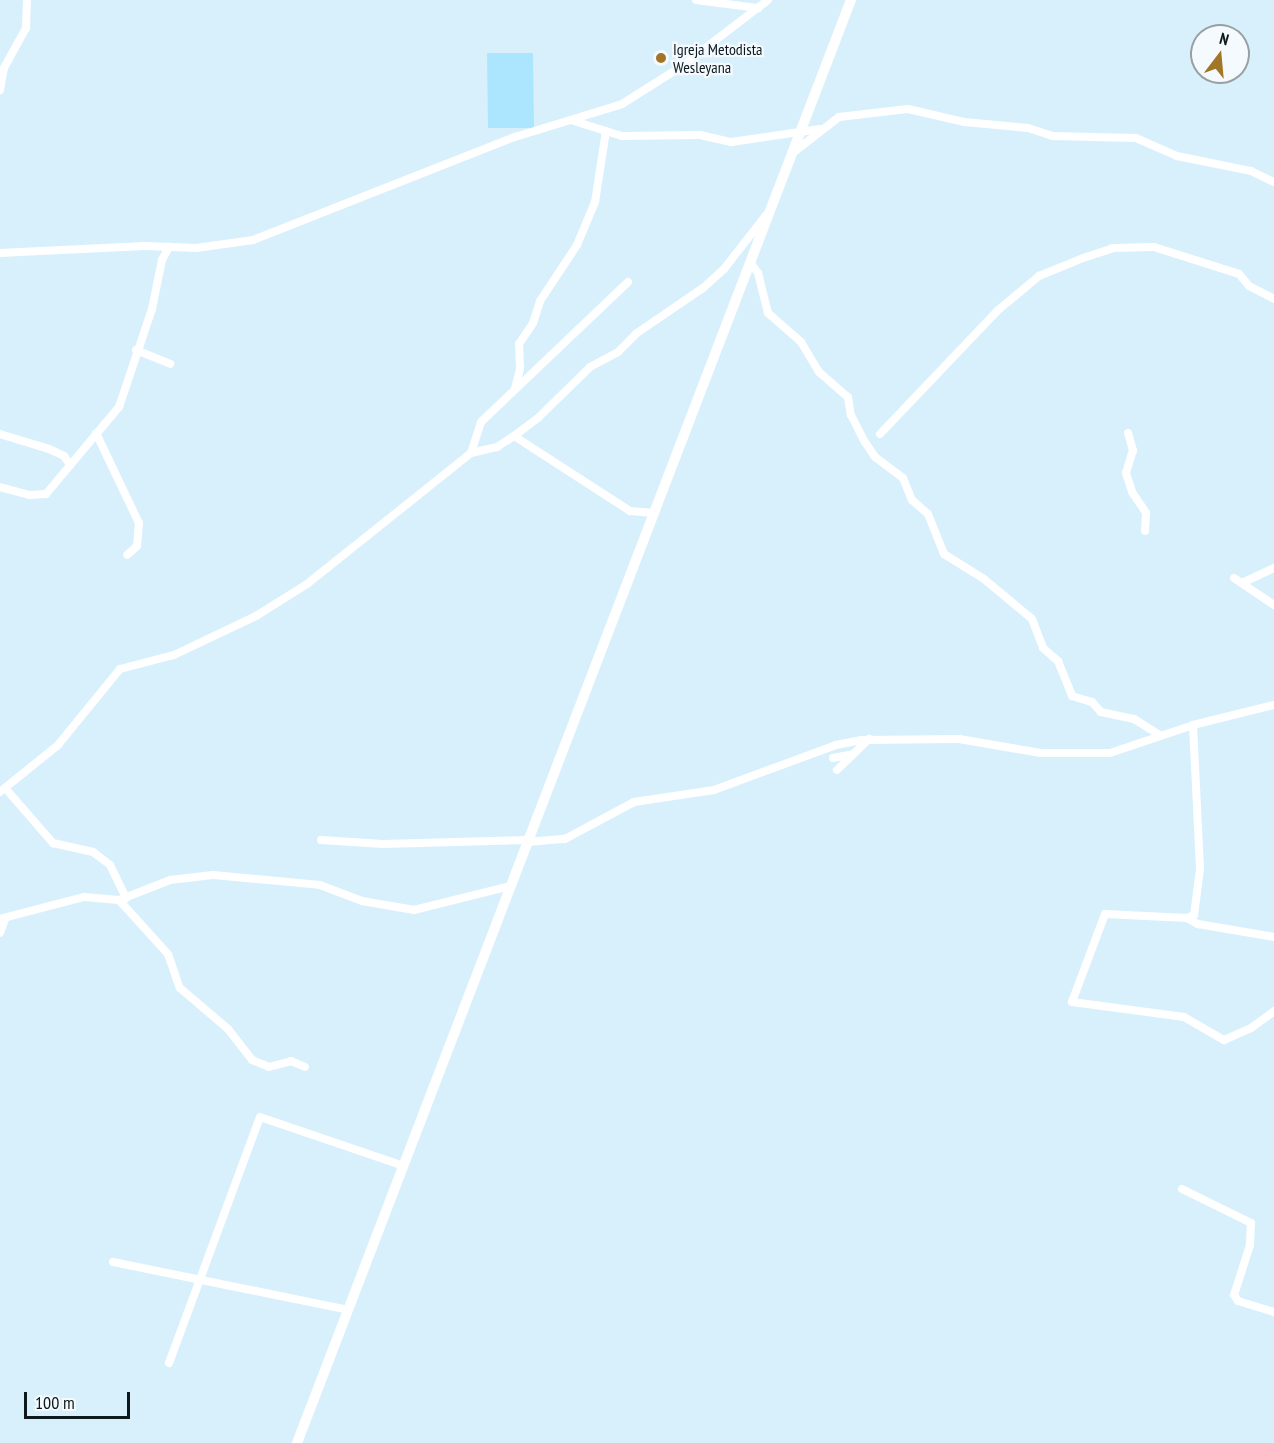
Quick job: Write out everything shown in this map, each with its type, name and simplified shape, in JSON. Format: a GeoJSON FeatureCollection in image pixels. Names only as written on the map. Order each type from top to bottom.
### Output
{"type":"FeatureCollection","features":[{"type":"Feature","properties":{"kind":"street"},"geometry":{"type":"LineString","coordinates":[[0,90],[4,68],[26,28],[27,0]]}},
{"type":"Feature","properties":{"kind":"street"},"geometry":{"type":"LineString","coordinates":[[696,0],[758,8]]}},
{"type":"Feature","properties":{"kind":"street"},"geometry":{"type":"LineString","coordinates":[[0,253],[240,244],[515,137],[574,121],[622,104],[652,86],[768,0]]}},
{"type":"Feature","properties":{"kind":"street"},"geometry":{"type":"LineString","coordinates":[[297,1443],[770,212],[794,142],[851,0]]}},
{"type":"Feature","properties":{"kind":"street"},"geometry":{"type":"LineString","coordinates":[[574,121],[622,136],[700,135],[731,142],[794,142],[839,117],[916,110],[964,122],[1028,128],[1052,136],[1136,138],[1177,156],[1251,171],[1274,182]]}},
{"type":"Feature","properties":{"kind":"street"},"geometry":{"type":"LineString","coordinates":[[794,142],[820,129]]}},
{"type":"Feature","properties":{"kind":"street"},"geometry":{"type":"LineString","coordinates":[[515,389],[520,369],[519,344],[577,245],[595,202],[606,131]]}},
{"type":"Feature","properties":{"kind":"street"},"geometry":{"type":"LineString","coordinates":[[305,1067],[291,1061],[269,1067],[252,1060],[228,1029],[180,988],[168,954],[122,899],[110,865],[93,852],[53,843],[3,791],[58,745],[120,669],[162,660],[256,616],[307,584],[471,453],[497,447],[514,436],[539,417],[590,367],[618,352],[637,333],[703,288],[724,269],[770,212]]}},
{"type":"Feature","properties":{"kind":"street"},"geometry":{"type":"LineString","coordinates":[[0,487],[43,496],[122,403],[136,350],[148,322],[162,260],[169,247]]}},
{"type":"Feature","properties":{"kind":"street"},"geometry":{"type":"LineString","coordinates":[[880,434],[997,311],[1039,276],[1083,258],[1113,248],[1154,247],[1239,274],[1249,286],[1274,298]]}},
{"type":"Feature","properties":{"kind":"street"},"geometry":{"type":"LineString","coordinates":[[750,262],[758,273],[768,313],[801,342],[814,365],[848,397],[851,414],[866,442],[876,457],[903,478],[912,500],[927,514],[944,554],[984,579],[1032,619],[1043,648],[1058,661],[1072,696],[1092,702],[1101,712],[1134,719],[1160,735]]}},
{"type":"Feature","properties":{"kind":"street"},"geometry":{"type":"LineString","coordinates":[[471,453],[481,422],[628,282]]}},
{"type":"Feature","properties":{"kind":"street"},"geometry":{"type":"LineString","coordinates":[[136,350],[170,364]]}},
{"type":"Feature","properties":{"kind":"street"},"geometry":{"type":"LineString","coordinates":[[96,433],[139,523],[137,546],[127,555]]}},
{"type":"Feature","properties":{"kind":"street"},"geometry":{"type":"LineString","coordinates":[[1128,433],[1133,450],[1126,473],[1132,492],[1146,513],[1145,531]]}},
{"type":"Feature","properties":{"kind":"street"},"geometry":{"type":"LineString","coordinates":[[0,434],[33,442],[64,456],[77,456]]}},
{"type":"Feature","properties":{"kind":"street"},"geometry":{"type":"LineString","coordinates":[[514,436],[630,511],[654,513]]}},
{"type":"Feature","properties":{"kind":"street"},"geometry":{"type":"LineString","coordinates":[[64,456],[70,465]]}},
{"type":"Feature","properties":{"kind":"street"},"geometry":{"type":"LineString","coordinates":[[1242,583],[1274,568]]}},
{"type":"Feature","properties":{"kind":"street"},"geometry":{"type":"LineString","coordinates":[[1234,578],[1274,605]]}},
{"type":"Feature","properties":{"kind":"street"},"geometry":{"type":"LineString","coordinates":[[321,840],[383,844],[566,839],[634,802],[714,790],[836,745],[869,739],[959,739],[1041,753],[1110,753],[1193,725],[1274,705]]}},
{"type":"Feature","properties":{"kind":"street"},"geometry":{"type":"LineString","coordinates":[[1187,918],[1194,915],[1200,869],[1193,725]]}},
{"type":"Feature","properties":{"kind":"street"},"geometry":{"type":"LineString","coordinates":[[837,770],[869,739]]}},
{"type":"Feature","properties":{"kind":"street"},"geometry":{"type":"LineString","coordinates":[[833,758],[854,754]]}},
{"type":"Feature","properties":{"kind":"street"},"geometry":{"type":"LineString","coordinates":[[0,933],[3,919],[84,897],[122,899],[170,880],[236,876],[279,884],[320,885],[362,901],[414,910],[511,886]]}},
{"type":"Feature","properties":{"kind":"street"},"geometry":{"type":"LineString","coordinates":[[1274,937],[1239,933],[1187,918],[1105,914],[1072,1002],[1184,1017],[1224,1040],[1251,1028],[1274,1011]]}},
{"type":"Feature","properties":{"kind":"street"},"geometry":{"type":"LineString","coordinates":[[169,1363],[260,1117],[404,1166]]}},
{"type":"Feature","properties":{"kind":"street"},"geometry":{"type":"LineString","coordinates":[[1182,1189],[1251,1223],[1252,1238],[1234,1295],[1238,1301],[1274,1312]]}},
{"type":"Feature","properties":{"kind":"street"},"geometry":{"type":"LineString","coordinates":[[112,1262],[348,1310]]}},
{"type":"Feature","properties":{"kind":"shaded area"},"geometry":{"type":"Polygon","coordinates":[[[487,53],[533,53],[534,128],[488,128],[487,53]]]}},
{"type":"Feature","properties":{"kind":"place","name":"Igreja Metodista Wesleyana"},"geometry":{"type":"Point","coordinates":[661,58]}}]}
